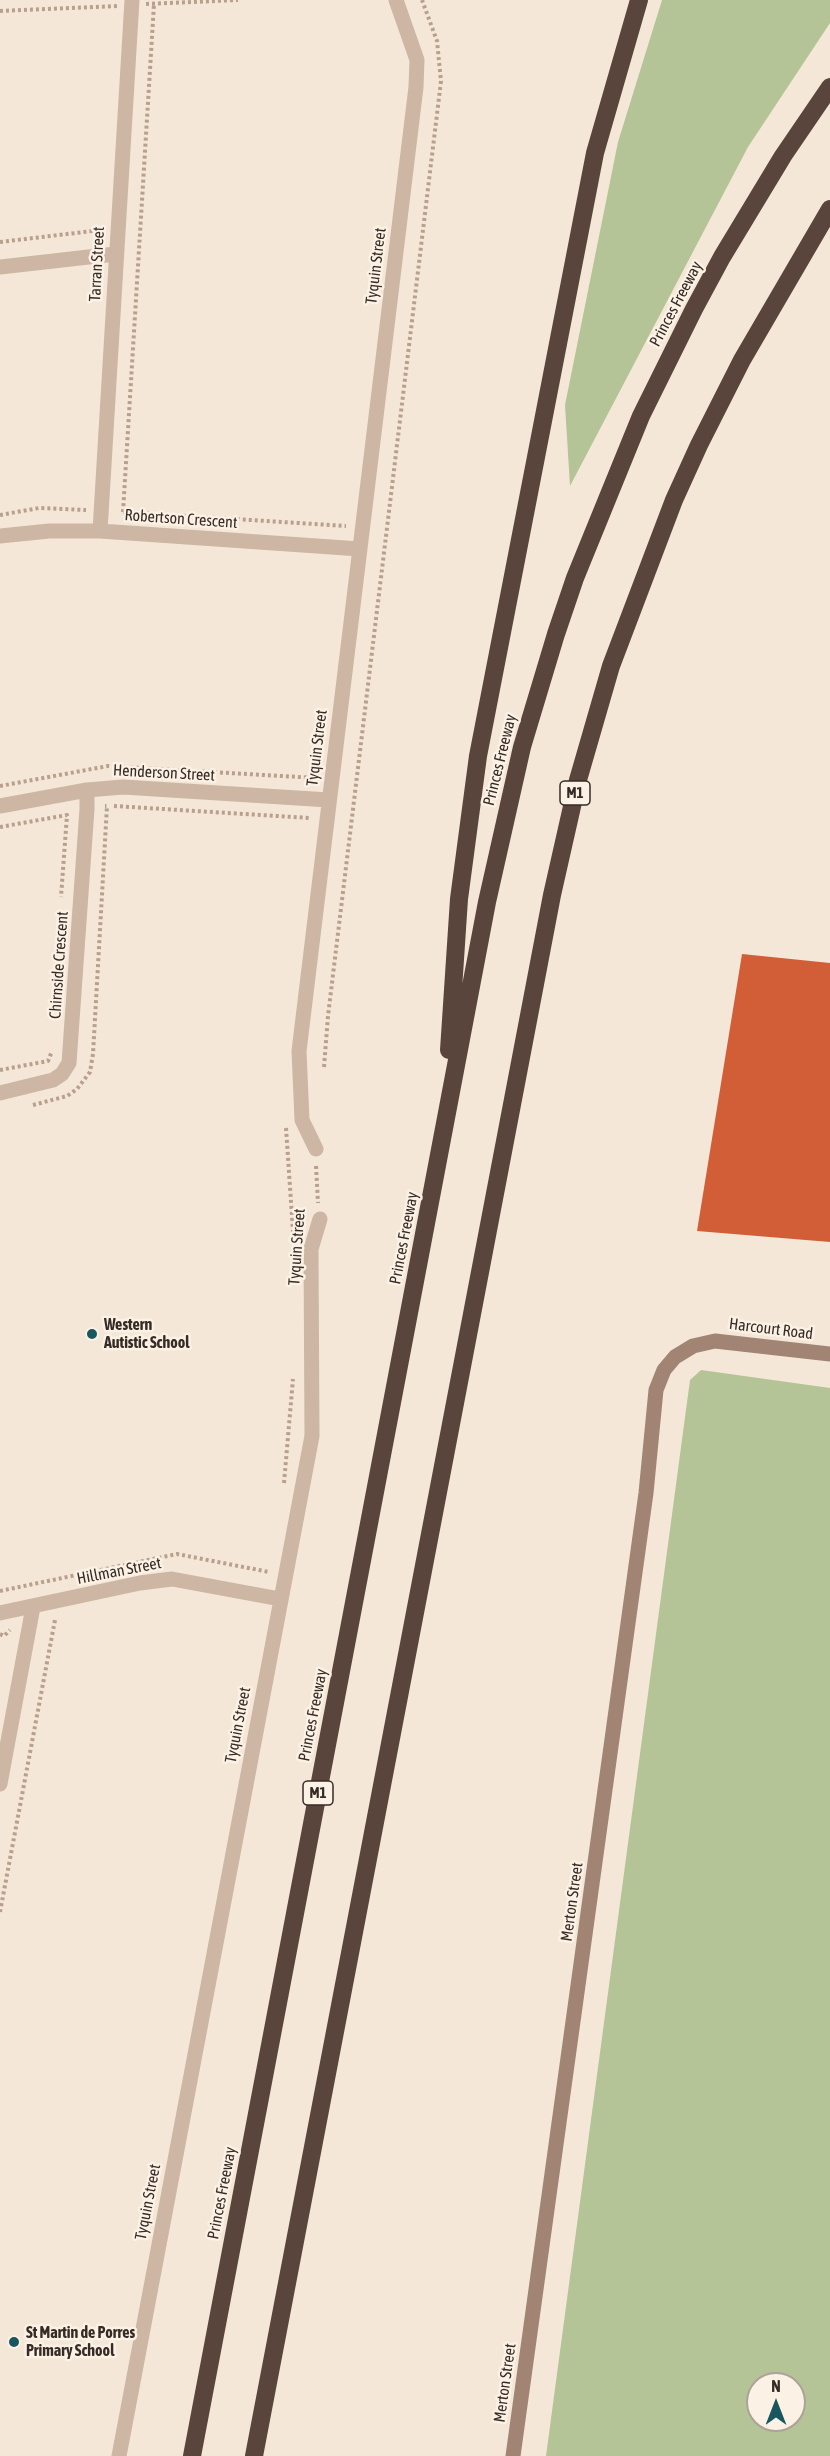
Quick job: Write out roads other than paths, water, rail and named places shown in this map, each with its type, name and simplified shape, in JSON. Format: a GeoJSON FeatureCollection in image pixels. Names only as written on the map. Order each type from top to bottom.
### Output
{"type":"FeatureCollection","features":[{"type":"Feature","properties":{"kind":"highway"},"geometry":{"type":"LineString","coordinates":[[444,1130],[459,899],[478,756],[596,153],[639,0]]}},
{"type":"Feature","properties":{"kind":"highway","name":"Princes Freeway"},"geometry":{"type":"LineString","coordinates":[[192,2456],[508,804],[539,689],[575,578],[641,416],[694,309],[752,206],[830,87]]}},
{"type":"Feature","properties":{"kind":"highway","name":"M1"},"geometry":{"type":"LineString","coordinates":[[254,2456],[552,895],[578,780],[611,666],[674,500],[742,360],[830,209]]}},
{"type":"Feature","properties":{"kind":"street","name":"Tarran Street"},"geometry":{"type":"LineString","coordinates":[[100,531],[132,0]]}},
{"type":"Feature","properties":{"kind":"street","name":"Tyquin Street"},"geometry":{"type":"LineString","coordinates":[[316,1149],[302,1120],[300,1051],[321,800],[360,549],[416,87],[417,60],[396,0]]}},
{"type":"Feature","properties":{"kind":"street"},"geometry":{"type":"LineString","coordinates":[[0,267],[116,254]]}},
{"type":"Feature","properties":{"kind":"street","name":"Robertson Crescent"},"geometry":{"type":"LineString","coordinates":[[0,536],[49,531],[100,531],[360,549]]}},
{"type":"Feature","properties":{"kind":"street","name":"Henderson Street"},"geometry":{"type":"LineString","coordinates":[[0,806],[87,790],[142,788],[321,800]]}},
{"type":"Feature","properties":{"kind":"street","name":"Chirnside Crescent"},"geometry":{"type":"LineString","coordinates":[[0,1093],[53,1080],[63,1074],[69,1063],[87,790]]}},
{"type":"Feature","properties":{"kind":"street","name":"Tyquin Street"},"geometry":{"type":"LineString","coordinates":[[118,2456],[312,1436],[311,1249],[320,1219]]}},
{"type":"Feature","properties":{"kind":"street","name":"Harcourt Road"},"geometry":{"type":"LineString","coordinates":[[675,1357],[693,1346],[715,1341],[830,1354]]}},
{"type":"Feature","properties":{"kind":"street","name":"Merton Street"},"geometry":{"type":"LineString","coordinates":[[513,2456],[646,1493],[656,1390],[664,1370],[675,1357]]}},
{"type":"Feature","properties":{"kind":"street","name":"Hillman Street"},"geometry":{"type":"LineString","coordinates":[[0,1613],[140,1583],[172,1579],[280,1599]]}},
{"type":"Feature","properties":{"kind":"street"},"geometry":{"type":"LineString","coordinates":[[0,1784],[33,1607]]}},
{"type":"Feature","properties":{"kind":"place","name":"Western Autistic School"},"geometry":{"type":"Point","coordinates":[92,1334]}},
{"type":"Feature","properties":{"kind":"place","name":"St Martin de Porres Primary School"},"geometry":{"type":"Point","coordinates":[14,2342]}}]}
